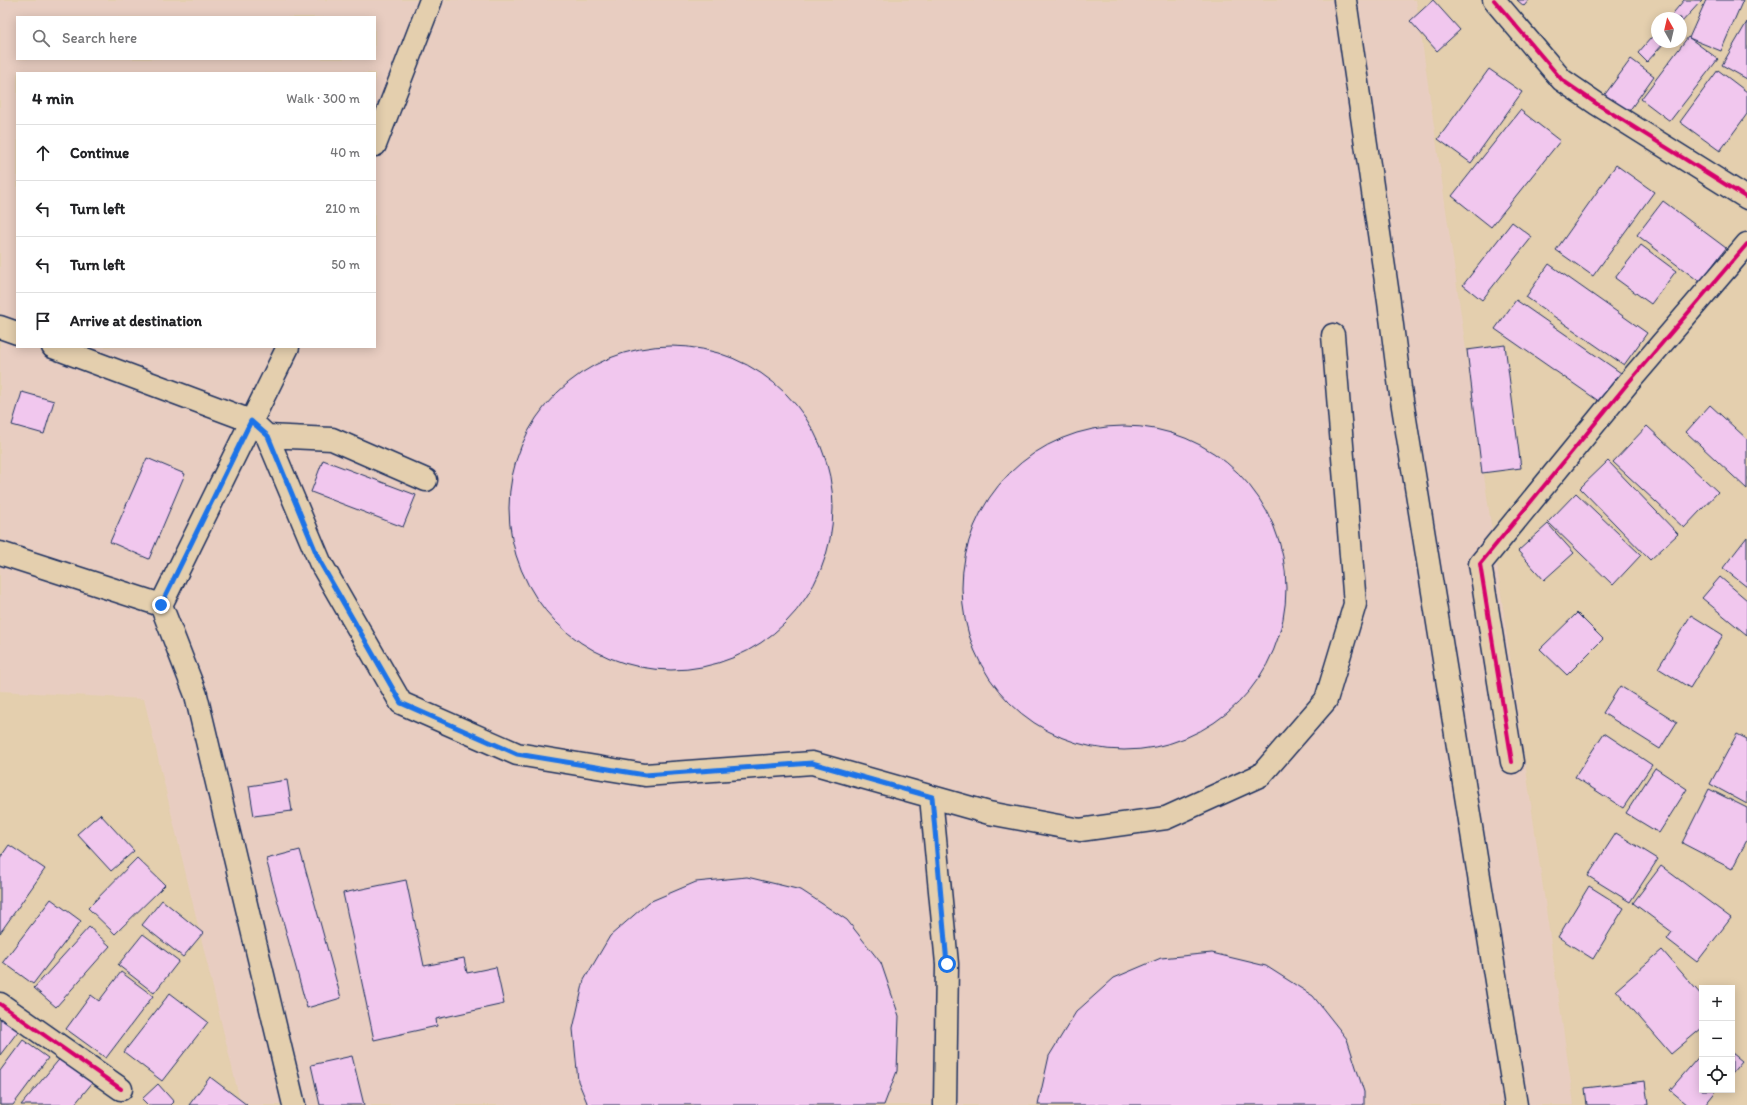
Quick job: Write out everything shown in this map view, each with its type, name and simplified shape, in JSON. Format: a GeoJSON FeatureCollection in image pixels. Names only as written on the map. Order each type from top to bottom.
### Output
{"type":"FeatureCollection","features":[{"type":"Feature","properties":{"kind":"street"},"geometry":{"type":"LineString","coordinates":[[376,142],[431,0]]}},
{"type":"Feature","properties":{"kind":"street"},"geometry":{"type":"LineString","coordinates":[[1345,0],[1400,388],[1516,1105]]}},
{"type":"Feature","properties":{"kind":"street"},"geometry":{"type":"LineString","coordinates":[[1494,0],[1562,80],[1597,104],[1747,198]]}},
{"type":"Feature","properties":{"kind":"street"},"geometry":{"type":"LineString","coordinates":[[1512,762],[1480,564],[1628,383],[1747,244]]}},
{"type":"Feature","properties":{"kind":"street"},"geometry":{"type":"LineString","coordinates":[[0,327],[16,334]]}},
{"type":"Feature","properties":{"kind":"street"},"geometry":{"type":"LineString","coordinates":[[56,348],[251,421],[268,436],[320,562],[401,703],[517,754],[645,775],[812,763],[989,814],[1080,830],[1166,818],[1261,775],[1326,700],[1355,604],[1333,336]]}},
{"type":"Feature","properties":{"kind":"street"},"geometry":{"type":"LineString","coordinates":[[288,348],[161,605],[196,695],[294,1105]]}},
{"type":"Feature","properties":{"kind":"street"},"geometry":{"type":"LineString","coordinates":[[268,436],[332,439],[426,480]]}},
{"type":"Feature","properties":{"kind":"street"},"geometry":{"type":"LineString","coordinates":[[0,553],[161,605]]}},
{"type":"Feature","properties":{"kind":"street"},"geometry":{"type":"LineString","coordinates":[[932,797],[947,964],[945,1105]]}},
{"type":"Feature","properties":{"kind":"street"},"geometry":{"type":"LineString","coordinates":[[0,1004],[121,1090]]}},
{"type":"Feature","properties":{"kind":"shaded area"},"geometry":{"type":"Polygon","coordinates":[[[0,0],[1416,0],[1574,1105],[241,1105],[144,699],[0,691],[0,0]]]}},
{"type":"Feature","properties":{"kind":"building"},"geometry":{"type":"Polygon","coordinates":[[[1433,0],[1460,30],[1437,51],[1410,21],[1433,0]]]}},
{"type":"Feature","properties":{"kind":"building"},"geometry":{"type":"Polygon","coordinates":[[[1517,0],[1529,0],[1524,6],[1517,0]]]}},
{"type":"Feature","properties":{"kind":"building"},"geometry":{"type":"Polygon","coordinates":[[[1684,0],[1702,0],[1687,16],[1687,12],[1674,12],[1684,0]]]}},
{"type":"Feature","properties":{"kind":"building"},"geometry":{"type":"Polygon","coordinates":[[[1706,0],[1743,0],[1721,51],[1689,38],[1706,0]]]}},
{"type":"Feature","properties":{"kind":"building"},"geometry":{"type":"Polygon","coordinates":[[[1747,22],[1747,79],[1722,65],[1747,22]]]}},
{"type":"Feature","properties":{"kind":"building"},"geometry":{"type":"Polygon","coordinates":[[[1688,37],[1718,59],[1670,121],[1641,99],[1680,48],[1687,48],[1688,37]]]}},
{"type":"Feature","properties":{"kind":"building"},"geometry":{"type":"Polygon","coordinates":[[[1651,38],[1651,48],[1660,48],[1647,62],[1638,53],[1651,38]]]}},
{"type":"Feature","properties":{"kind":"building"},"geometry":{"type":"Polygon","coordinates":[[[1631,59],[1654,76],[1627,114],[1603,97],[1631,59]]]}},
{"type":"Feature","properties":{"kind":"building"},"geometry":{"type":"Polygon","coordinates":[[[1489,69],[1522,92],[1471,163],[1438,139],[1489,69]]]}},
{"type":"Feature","properties":{"kind":"building"},"geometry":{"type":"Polygon","coordinates":[[[1718,70],[1747,92],[1747,114],[1720,151],[1680,122],[1718,70]]]}},
{"type":"Feature","properties":{"kind":"building"},"geometry":{"type":"Polygon","coordinates":[[[1520,110],[1560,141],[1491,227],[1452,196],[1520,110]]]}},
{"type":"Feature","properties":{"kind":"building"},"geometry":{"type":"Polygon","coordinates":[[[1616,165],[1654,192],[1593,276],[1556,250],[1616,165]]]}},
{"type":"Feature","properties":{"kind":"building"},"geometry":{"type":"Polygon","coordinates":[[[1663,201],[1726,248],[1700,282],[1637,235],[1663,201]]]}},
{"type":"Feature","properties":{"kind":"building"},"geometry":{"type":"Polygon","coordinates":[[[1512,222],[1532,237],[1482,300],[1463,285],[1512,222]]]}},
{"type":"Feature","properties":{"kind":"building"},"geometry":{"type":"Polygon","coordinates":[[[1641,245],[1676,271],[1651,304],[1615,278],[1641,245]]]}},
{"type":"Feature","properties":{"kind":"building"},"geometry":{"type":"Polygon","coordinates":[[[1549,264],[1647,333],[1624,365],[1526,297],[1549,264]]]}},
{"type":"Feature","properties":{"kind":"building"},"geometry":{"type":"Polygon","coordinates":[[[1516,300],[1621,373],[1600,402],[1495,329],[1516,300]]]}},
{"type":"Feature","properties":{"kind":"building"},"geometry":{"type":"Polygon","coordinates":[[[1505,345],[1521,468],[1482,473],[1467,350],[1505,345]]]}},
{"type":"Feature","properties":{"kind":"building"},"geometry":{"type":"Polygon","coordinates":[[[671,346],[703,349],[733,358],[761,373],[774,383],[796,405],[806,418],[821,446],[830,476],[833,508],[830,540],[821,570],[806,598],[796,611],[774,633],[761,643],[733,658],[703,667],[671,670],[639,667],[609,658],[581,643],[568,633],[546,611],[536,598],[521,570],[512,540],[509,508],[512,476],[521,446],[536,418],[546,405],[568,383],[581,373],[609,358],[639,349],[671,346]]]}},
{"type":"Feature","properties":{"kind":"building"},"geometry":{"type":"Polygon","coordinates":[[[22,392],[54,401],[44,434],[12,425],[22,392]]]}},
{"type":"Feature","properties":{"kind":"building"},"geometry":{"type":"Polygon","coordinates":[[[1710,405],[1747,439],[1747,489],[1686,432],[1710,405]]]}},
{"type":"Feature","properties":{"kind":"building"},"geometry":{"type":"Polygon","coordinates":[[[1124,426],[1156,429],[1186,438],[1214,453],[1227,463],[1249,485],[1259,498],[1274,526],[1283,556],[1286,588],[1283,620],[1274,650],[1259,678],[1249,691],[1227,713],[1214,723],[1186,738],[1156,747],[1124,750],[1092,747],[1062,738],[1034,723],[1021,713],[999,691],[989,678],[974,650],[965,620],[962,588],[965,556],[974,526],[989,498],[999,485],[1021,463],[1034,453],[1062,438],[1092,429],[1124,426]]]}},
{"type":"Feature","properties":{"kind":"building"},"geometry":{"type":"Polygon","coordinates":[[[1647,426],[1718,492],[1684,528],[1613,462],[1647,426]]]}},
{"type":"Feature","properties":{"kind":"building"},"geometry":{"type":"Polygon","coordinates":[[[147,458],[185,474],[149,559],[110,542],[147,458]]]}},
{"type":"Feature","properties":{"kind":"building"},"geometry":{"type":"Polygon","coordinates":[[[323,460],[416,495],[403,527],[311,492],[323,460]]]}},
{"type":"Feature","properties":{"kind":"building"},"geometry":{"type":"Polygon","coordinates":[[[1608,461],[1678,534],[1650,560],[1580,488],[1608,461]]]}},
{"type":"Feature","properties":{"kind":"building"},"geometry":{"type":"Polygon","coordinates":[[[1576,493],[1641,555],[1613,585],[1548,522],[1576,493]]]}},
{"type":"Feature","properties":{"kind":"building"},"geometry":{"type":"Polygon","coordinates":[[[1548,524],[1574,553],[1544,580],[1518,551],[1548,524]]]}},
{"type":"Feature","properties":{"kind":"building"},"geometry":{"type":"Polygon","coordinates":[[[1747,537],[1747,587],[1723,568],[1747,537]]]}},
{"type":"Feature","properties":{"kind":"building"},"geometry":{"type":"Polygon","coordinates":[[[1720,577],[1747,600],[1747,635],[1702,598],[1720,577]]]}},
{"type":"Feature","properties":{"kind":"building"},"geometry":{"type":"Polygon","coordinates":[[[1577,613],[1603,639],[1567,675],[1540,649],[1577,613]]]}},
{"type":"Feature","properties":{"kind":"building"},"geometry":{"type":"Polygon","coordinates":[[[1691,615],[1723,635],[1690,688],[1658,668],[1691,615]]]}},
{"type":"Feature","properties":{"kind":"building"},"geometry":{"type":"Polygon","coordinates":[[[1620,686],[1677,722],[1660,749],[1603,713],[1620,686]]]}},
{"type":"Feature","properties":{"kind":"building"},"geometry":{"type":"Polygon","coordinates":[[[1604,733],[1652,765],[1623,808],[1575,777],[1604,733]]]}},
{"type":"Feature","properties":{"kind":"building"},"geometry":{"type":"Polygon","coordinates":[[[1737,734],[1747,739],[1747,804],[1710,784],[1737,734]]]}},
{"type":"Feature","properties":{"kind":"building"},"geometry":{"type":"Polygon","coordinates":[[[1655,768],[1687,789],[1659,833],[1626,813],[1655,768]]]}},
{"type":"Feature","properties":{"kind":"building"},"geometry":{"type":"Polygon","coordinates":[[[287,780],[292,811],[254,816],[249,786],[287,780]]]}},
{"type":"Feature","properties":{"kind":"building"},"geometry":{"type":"Polygon","coordinates":[[[1709,789],[1747,808],[1747,840],[1732,869],[1682,843],[1709,789]]]}},
{"type":"Feature","properties":{"kind":"building"},"geometry":{"type":"Polygon","coordinates":[[[100,814],[134,851],[111,871],[77,834],[100,814]]]}},
{"type":"Feature","properties":{"kind":"building"},"geometry":{"type":"Polygon","coordinates":[[[1616,833],[1658,859],[1630,902],[1588,876],[1616,833]]]}},
{"type":"Feature","properties":{"kind":"building"},"geometry":{"type":"Polygon","coordinates":[[[9,845],[45,869],[0,933],[0,858],[9,845]]]}},
{"type":"Feature","properties":{"kind":"building"},"geometry":{"type":"Polygon","coordinates":[[[300,850],[341,998],[307,1008],[266,859],[300,850]]]}},
{"type":"Feature","properties":{"kind":"building"},"geometry":{"type":"Polygon","coordinates":[[[137,858],[165,885],[115,934],[88,908],[137,858]]]}},
{"type":"Feature","properties":{"kind":"building"},"geometry":{"type":"Polygon","coordinates":[[[1661,866],[1731,918],[1697,962],[1667,939],[1672,932],[1633,903],[1661,866]]]}},
{"type":"Feature","properties":{"kind":"building"},"geometry":{"type":"Polygon","coordinates":[[[747,877],[801,890],[847,920],[881,963],[899,1016],[897,1071],[884,1105],[588,1105],[578,1081],[573,1029],[584,980],[610,936],[649,902],[696,882],[747,877]]]}},
{"type":"Feature","properties":{"kind":"building"},"geometry":{"type":"Polygon","coordinates":[[[406,880],[424,966],[464,958],[467,973],[496,967],[504,1004],[436,1019],[437,1026],[374,1040],[343,893],[406,880]]]}},
{"type":"Feature","properties":{"kind":"building"},"geometry":{"type":"Polygon","coordinates":[[[1589,886],[1624,908],[1593,959],[1558,937],[1589,886]]]}},
{"type":"Feature","properties":{"kind":"building"},"geometry":{"type":"Polygon","coordinates":[[[51,899],[81,921],[33,984],[3,962],[51,899]]]}},
{"type":"Feature","properties":{"kind":"building"},"geometry":{"type":"Polygon","coordinates":[[[162,900],[203,933],[183,957],[142,925],[162,900]]]}},
{"type":"Feature","properties":{"kind":"building"},"geometry":{"type":"Polygon","coordinates":[[[89,927],[110,946],[56,1007],[34,988],[89,927]]]}},
{"type":"Feature","properties":{"kind":"building"},"geometry":{"type":"Polygon","coordinates":[[[143,934],[179,961],[154,993],[118,965],[143,934]]]}},
{"type":"Feature","properties":{"kind":"building"},"geometry":{"type":"Polygon","coordinates":[[[1662,950],[1699,993],[1699,1031],[1671,1054],[1616,990],[1662,950]]]}},
{"type":"Feature","properties":{"kind":"building"},"geometry":{"type":"Polygon","coordinates":[[[1212,953],[1266,966],[1313,996],[1347,1039],[1364,1092],[1364,1105],[1038,1105],[1049,1056],[1076,1012],[1114,978],[1161,958],[1212,953]]]}},
{"type":"Feature","properties":{"kind":"building"},"geometry":{"type":"Polygon","coordinates":[[[121,972],[153,996],[106,1058],[66,1029],[91,995],[99,1001],[121,972]]]}},
{"type":"Feature","properties":{"kind":"building"},"geometry":{"type":"Polygon","coordinates":[[[170,993],[208,1022],[162,1081],[124,1052],[170,993]]]}},
{"type":"Feature","properties":{"kind":"building"},"geometry":{"type":"Polygon","coordinates":[[[0,1016],[19,1030],[0,1055],[0,1016]]]}},
{"type":"Feature","properties":{"kind":"building"},"geometry":{"type":"Polygon","coordinates":[[[23,1040],[48,1058],[13,1105],[0,1105],[0,1071],[23,1040]]]}},
{"type":"Feature","properties":{"kind":"building"},"geometry":{"type":"Polygon","coordinates":[[[1735,1055],[1742,1061],[1735,1069],[1735,1055]]]}},
{"type":"Feature","properties":{"kind":"building"},"geometry":{"type":"Polygon","coordinates":[[[62,1056],[93,1082],[74,1105],[21,1105],[62,1056]]]}},
{"type":"Feature","properties":{"kind":"building"},"geometry":{"type":"Polygon","coordinates":[[[352,1056],[364,1105],[320,1105],[311,1065],[352,1056]]]}},
{"type":"Feature","properties":{"kind":"building"},"geometry":{"type":"Polygon","coordinates":[[[1699,1056],[1699,1093],[1715,1093],[1705,1105],[1688,1105],[1670,1090],[1699,1056]]]}},
{"type":"Feature","properties":{"kind":"building"},"geometry":{"type":"Polygon","coordinates":[[[210,1077],[247,1105],[189,1105],[210,1077]]]}},
{"type":"Feature","properties":{"kind":"building"},"geometry":{"type":"Polygon","coordinates":[[[1645,1081],[1648,1105],[1587,1105],[1585,1088],[1645,1081]]]}},
{"type":"Feature","properties":{"kind":"building"},"geometry":{"type":"Polygon","coordinates":[[[158,1084],[174,1102],[171,1105],[148,1105],[142,1099],[158,1084]]]}},
{"type":"Feature","properties":{"kind":"cycle path"},"geometry":{"type":"LineString","coordinates":[[1494,0],[1562,80],[1597,104],[1747,198]]}},
{"type":"Feature","properties":{"kind":"cycle path"},"geometry":{"type":"LineString","coordinates":[[1512,762],[1480,564],[1628,383],[1747,244]]}},
{"type":"Feature","properties":{"kind":"cycle path"},"geometry":{"type":"LineString","coordinates":[[0,1004],[121,1089]]}},
{"type":"Feature","properties":{"kind":"route"},"geometry":{"type":"LineString","coordinates":[[161,605],[251,421],[268,436],[320,562],[401,703],[517,754],[645,775],[812,763],[932,797],[947,964]]}}]}
